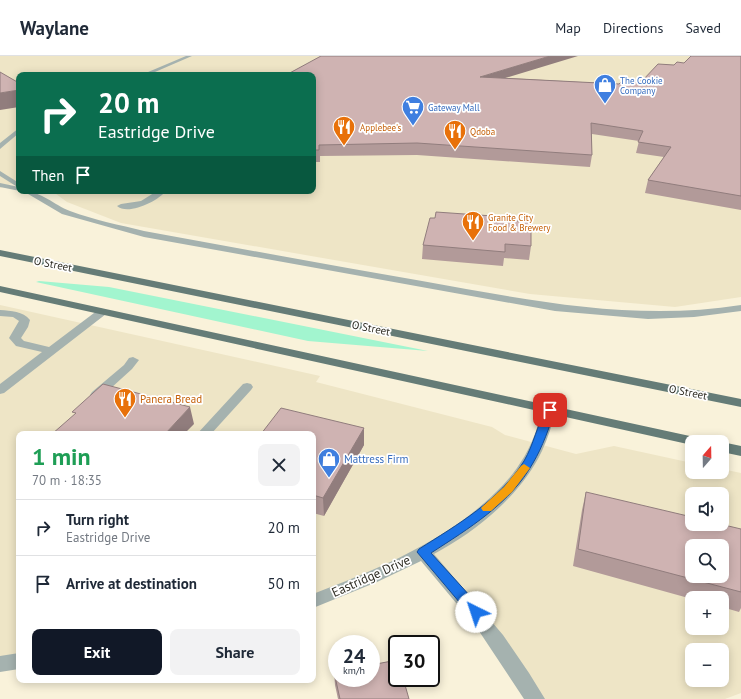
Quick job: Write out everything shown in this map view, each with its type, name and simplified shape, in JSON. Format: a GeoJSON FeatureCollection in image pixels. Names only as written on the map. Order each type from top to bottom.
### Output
{"type":"FeatureCollection","features":[{"type":"Feature","properties":{"kind":"main road","name":"O Street"},"geometry":{"type":"LineString","coordinates":[[0,253],[741,403]]}},
{"type":"Feature","properties":{"kind":"main road"},"geometry":{"type":"LineString","coordinates":[[0,289],[685,439]]}},
{"type":"Feature","properties":{"kind":"main road"},"geometry":{"type":"LineString","coordinates":[[729,448],[741,451]]}},
{"type":"Feature","properties":{"kind":"street"},"geometry":{"type":"LineString","coordinates":[[151,72],[190,56]]}},
{"type":"Feature","properties":{"kind":"street"},"geometry":{"type":"LineString","coordinates":[[0,147],[16,133]]}},
{"type":"Feature","properties":{"kind":"street"},"geometry":{"type":"LineString","coordinates":[[0,173],[16,186]]}},
{"type":"Feature","properties":{"kind":"street"},"geometry":{"type":"LineString","coordinates":[[0,185],[16,188]]}},
{"type":"Feature","properties":{"kind":"street"},"geometry":{"type":"LineString","coordinates":[[32,194],[65,212],[138,233],[547,306],[595,313],[648,316],[709,313],[741,308]]}},
{"type":"Feature","properties":{"kind":"street"},"geometry":{"type":"LineString","coordinates":[[121,206],[151,201],[159,194]]}},
{"type":"Feature","properties":{"kind":"street"},"geometry":{"type":"LineString","coordinates":[[0,390],[102,312]]}},
{"type":"Feature","properties":{"kind":"street"},"geometry":{"type":"LineString","coordinates":[[0,313],[15,314],[24,320],[23,328],[15,338],[20,344],[51,351]]}},
{"type":"Feature","properties":{"kind":"street"},"geometry":{"type":"LineString","coordinates":[[87,403],[128,367],[133,360]]}},
{"type":"Feature","properties":{"kind":"street"},"geometry":{"type":"LineString","coordinates":[[207,431],[247,387]]}},
{"type":"Feature","properties":{"kind":"street","name":"Eastridge Drive"},"geometry":{"type":"LineString","coordinates":[[316,600],[351,586],[423,552],[468,524],[508,490],[528,463],[541,438],[550,410]]}},
{"type":"Feature","properties":{"kind":"street"},"geometry":{"type":"LineString","coordinates":[[423,552],[476,612],[500,645],[535,699]]}},
{"type":"Feature","properties":{"kind":"street"},"geometry":{"type":"LineString","coordinates":[[0,664],[16,662]]}},
{"type":"Feature","properties":{"kind":"shaded area","name":"Gateway Mall"},"geometry":{"type":"Polygon","coordinates":[[[0,56],[741,56],[741,297],[675,307],[530,294],[121,223],[67,202],[56,194],[316,194],[316,72],[16,72],[16,182],[0,188],[0,56]]]}},
{"type":"Feature","properties":{"kind":"shaded area"},"geometry":{"type":"Polygon","coordinates":[[[0,305],[320,376],[316,382],[492,427],[505,435],[576,454],[614,446],[685,461],[685,479],[729,479],[729,470],[741,473],[741,693],[725,699],[535,699],[423,552],[316,600],[316,431],[16,431],[16,661],[0,664],[0,305]]]}},
{"type":"Feature","properties":{"kind":"green space"},"geometry":{"type":"Polygon","coordinates":[[[39,281],[109,287],[428,351],[308,341],[36,282],[39,281]]]}},
{"type":"Feature","properties":{"kind":"building","name":"Gateway Mall"},"geometry":{"type":"Polygon","coordinates":[[[321,56],[550,56],[480,77],[619,84],[624,79],[642,81],[658,64],[674,65],[677,62],[684,63],[691,56],[741,56],[741,196],[648,180],[671,147],[638,142],[643,131],[591,123],[592,155],[417,143],[319,145],[319,150],[316,150],[316,72],[292,72],[321,56]]]}},
{"type":"Feature","properties":{"kind":"building"},"geometry":{"type":"Polygon","coordinates":[[[0,72],[16,81],[16,90],[0,93],[0,72]]]}},
{"type":"Feature","properties":{"kind":"building"},"geometry":{"type":"Polygon","coordinates":[[[436,212],[493,216],[492,219],[531,222],[531,246],[505,244],[505,252],[423,245],[430,218],[435,218],[436,212]]]}},
{"type":"Feature","properties":{"kind":"building"},"geometry":{"type":"Polygon","coordinates":[[[103,384],[190,407],[168,431],[55,431],[76,413],[72,412],[103,384]]]}},
{"type":"Feature","properties":{"kind":"building"},"geometry":{"type":"Polygon","coordinates":[[[281,408],[364,428],[323,498],[316,496],[316,431],[263,431],[281,408]]]}},
{"type":"Feature","properties":{"kind":"building"},"geometry":{"type":"Polygon","coordinates":[[[586,492],[685,515],[685,531],[729,531],[729,526],[741,529],[741,592],[707,583],[729,583],[729,539],[685,539],[685,577],[578,549],[586,492]]]}},
{"type":"Feature","properties":{"kind":"building"},"geometry":{"type":"Polygon","coordinates":[[[388,662],[388,687],[406,687],[409,699],[340,699],[337,687],[380,687],[380,663],[388,662]]]}},
{"type":"Feature","properties":{"kind":"slow traffic"},"geometry":{"type":"LineString","coordinates":[[487,508],[508,490],[524,468]]}},
{"type":"Feature","properties":{"kind":"place","name":"The Cookie Company"},"geometry":{"type":"Point","coordinates":[605,104]}},
{"type":"Feature","properties":{"kind":"place","name":"Gateway Mall"},"geometry":{"type":"Point","coordinates":[413,126]}},
{"type":"Feature","properties":{"kind":"place","name":"Applebee's"},"geometry":{"type":"Point","coordinates":[344,146]}},
{"type":"Feature","properties":{"kind":"place","name":"Qdoba"},"geometry":{"type":"Point","coordinates":[455,150]}},
{"type":"Feature","properties":{"kind":"place","name":"Granite City Food & Brewery"},"geometry":{"type":"Point","coordinates":[473,242]}},
{"type":"Feature","properties":{"kind":"place","name":"Panera Bread"},"geometry":{"type":"Point","coordinates":[125,418]}},
{"type":"Feature","properties":{"kind":"place","name":"Mattress Firm"},"geometry":{"type":"Point","coordinates":[329,478]}},
{"type":"Feature","properties":{"kind":"route"},"geometry":{"type":"LineString","coordinates":[[476,612],[423,552],[468,524],[508,490],[528,463],[538,445],[550,410]]}}]}
